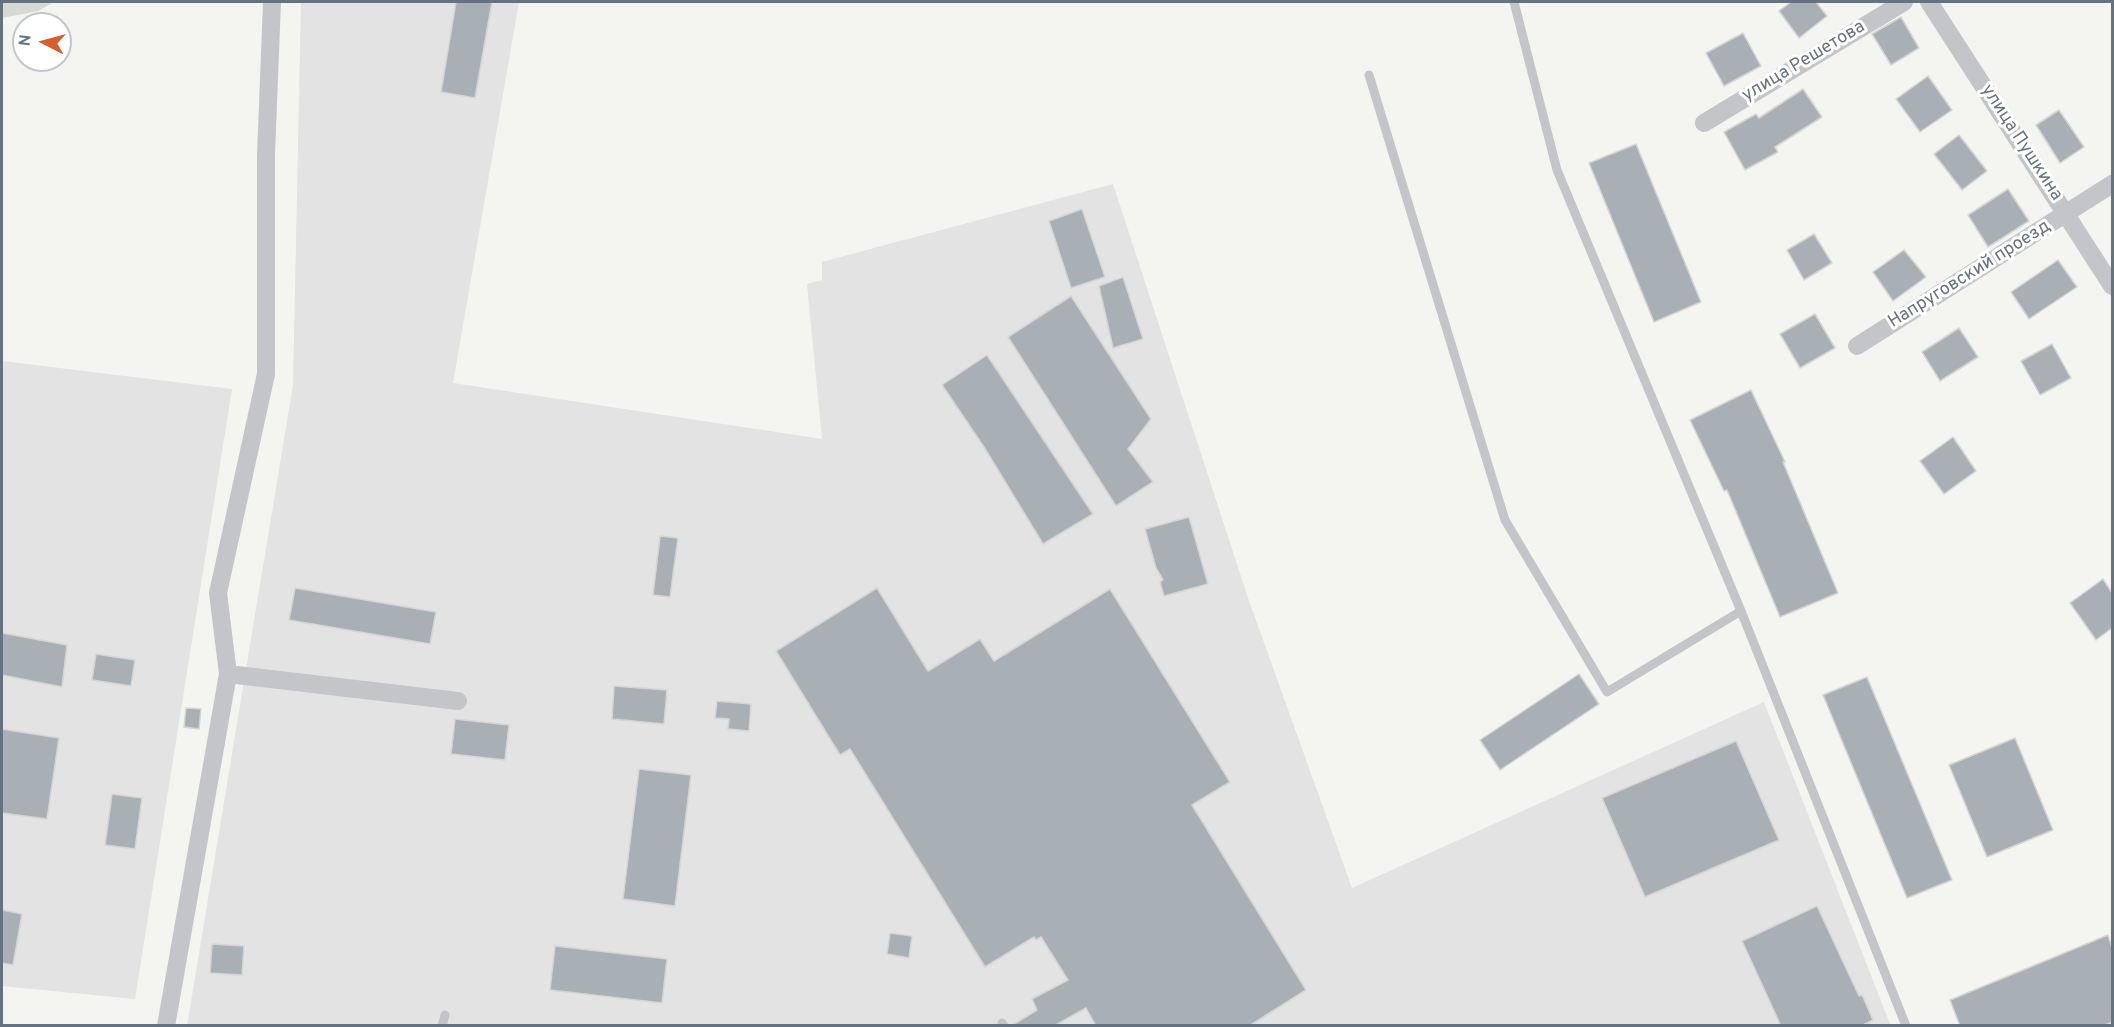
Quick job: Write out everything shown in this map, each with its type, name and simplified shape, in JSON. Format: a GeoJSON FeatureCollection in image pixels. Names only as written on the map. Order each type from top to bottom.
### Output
{"type":"FeatureCollection","features":[{"type":"Feature","properties":{"kind":"street"},"geometry":{"type":"LineString","coordinates":[[166,1026],[228,674],[218,593],[266,374],[266,154],[272,2]]}},
{"type":"Feature","properties":{"kind":"street","name":"улица Решетова"},"geometry":{"type":"LineString","coordinates":[[1704,123],[1904,2]]}},
{"type":"Feature","properties":{"kind":"street","name":"улица Пушкина"},"geometry":{"type":"LineString","coordinates":[[1929,2],[2112,286]]}},
{"type":"Feature","properties":{"kind":"street","name":"Напруговский проезд"},"geometry":{"type":"LineString","coordinates":[[1857,346],[2112,184]]}},
{"type":"Feature","properties":{"kind":"street"},"geometry":{"type":"LineString","coordinates":[[228,674],[458,701]]}},
{"type":"Feature","properties":{"kind":"lane"},"geometry":{"type":"LineString","coordinates":[[1514,2],[1557,170],[1742,611],[1906,1026]]}},
{"type":"Feature","properties":{"kind":"lane"},"geometry":{"type":"LineString","coordinates":[[1369,75],[1505,520],[1606,692],[1742,611]]}},
{"type":"Feature","properties":{"kind":"lane"},"geometry":{"type":"LineString","coordinates":[[442,1026],[445,1015]]}},
{"type":"Feature","properties":{"kind":"shaded area"},"geometry":{"type":"Polygon","coordinates":[[[2,2],[54,2],[38,11],[12,12],[12,16],[2,18],[2,2]]]}},
{"type":"Feature","properties":{"kind":"shaded area"},"geometry":{"type":"Polygon","coordinates":[[[301,2],[519,2],[453,383],[822,439],[807,284],[822,280],[822,262],[1113,184],[1248,598],[1352,888],[1764,702],[1890,1024],[187,1026],[293,385],[301,2]]]}},
{"type":"Feature","properties":{"kind":"shaded area"},"geometry":{"type":"Polygon","coordinates":[[[2,361],[232,389],[135,999],[2,986],[2,361]]]}},
{"type":"Feature","properties":{"kind":"building"},"geometry":{"type":"Polygon","coordinates":[[[456,2],[492,2],[475,98],[441,92],[456,2]]]}},
{"type":"Feature","properties":{"kind":"building"},"geometry":{"type":"Polygon","coordinates":[[[1791,2],[1816,2],[1827,16],[1799,38],[1779,11],[1791,2]]]}},
{"type":"Feature","properties":{"kind":"building"},"geometry":{"type":"Polygon","coordinates":[[[1901,17],[1919,48],[1891,65],[1872,34],[1901,17]]]}},
{"type":"Feature","properties":{"kind":"building"},"geometry":{"type":"Polygon","coordinates":[[[1743,33],[1761,66],[1724,86],[1706,53],[1743,33]]]}},
{"type":"Feature","properties":{"kind":"building"},"geometry":{"type":"Polygon","coordinates":[[[1928,76],[1952,110],[1920,132],[1896,99],[1928,76]]]}},
{"type":"Feature","properties":{"kind":"building"},"geometry":{"type":"Polygon","coordinates":[[[1803,89],[1822,117],[1775,147],[1778,152],[1745,170],[1724,132],[1756,114],[1759,118],[1803,89]]]}},
{"type":"Feature","properties":{"kind":"building"},"geometry":{"type":"Polygon","coordinates":[[[2059,110],[2084,147],[2060,163],[2036,125],[2059,110]]]}},
{"type":"Feature","properties":{"kind":"building"},"geometry":{"type":"Polygon","coordinates":[[[1959,135],[1987,171],[1962,190],[1934,154],[1959,135]]]}},
{"type":"Feature","properties":{"kind":"building"},"geometry":{"type":"Polygon","coordinates":[[[1636,144],[1701,302],[1654,322],[1589,163],[1636,144]]]}},
{"type":"Feature","properties":{"kind":"building"},"geometry":{"type":"Polygon","coordinates":[[[2008,189],[2029,221],[1988,247],[1968,215],[2008,189]]]}},
{"type":"Feature","properties":{"kind":"building"},"geometry":{"type":"Polygon","coordinates":[[[1082,209],[1105,277],[1071,288],[1049,221],[1082,209]]]}},
{"type":"Feature","properties":{"kind":"building"},"geometry":{"type":"Polygon","coordinates":[[[1814,234],[1832,263],[1804,280],[1787,250],[1814,234]]]}},
{"type":"Feature","properties":{"kind":"building"},"geometry":{"type":"Polygon","coordinates":[[[1904,250],[1926,277],[1893,301],[1873,272],[1904,250]]]}},
{"type":"Feature","properties":{"kind":"building"},"geometry":{"type":"Polygon","coordinates":[[[2058,260],[2077,287],[2029,319],[2011,292],[2058,260]]]}},
{"type":"Feature","properties":{"kind":"building"},"geometry":{"type":"Polygon","coordinates":[[[1123,277],[1143,339],[1113,348],[1099,286],[1123,277]]]}},
{"type":"Feature","properties":{"kind":"building"},"geometry":{"type":"Polygon","coordinates":[[[1071,296],[1151,419],[1128,449],[1153,482],[1116,506],[1008,337],[1071,296]]]}},
{"type":"Feature","properties":{"kind":"building"},"geometry":{"type":"Polygon","coordinates":[[[1815,314],[1835,348],[1800,368],[1780,334],[1815,314]]]}},
{"type":"Feature","properties":{"kind":"building"},"geometry":{"type":"Polygon","coordinates":[[[1959,328],[1978,357],[1940,381],[1922,352],[1959,328]]]}},
{"type":"Feature","properties":{"kind":"building"},"geometry":{"type":"Polygon","coordinates":[[[2052,344],[2071,378],[2040,395],[2021,361],[2052,344]]]}},
{"type":"Feature","properties":{"kind":"building"},"geometry":{"type":"Polygon","coordinates":[[[987,355],[1093,514],[1043,544],[984,447],[942,385],[987,355]]]}},
{"type":"Feature","properties":{"kind":"building"},"geometry":{"type":"Polygon","coordinates":[[[1751,390],[1785,462],[1783,462],[1838,593],[1780,617],[1727,490],[1724,491],[1690,420],[1751,390]]]}},
{"type":"Feature","properties":{"kind":"building"},"geometry":{"type":"Polygon","coordinates":[[[1953,437],[1976,471],[1944,494],[1920,461],[1953,437]]]}},
{"type":"Feature","properties":{"kind":"building"},"geometry":{"type":"Polygon","coordinates":[[[1189,517],[1208,584],[1164,596],[1160,582],[1163,580],[1156,568],[1145,529],[1189,517]]]}},
{"type":"Feature","properties":{"kind":"building"},"geometry":{"type":"Polygon","coordinates":[[[660,536],[678,538],[670,597],[653,595],[660,536]]]}},
{"type":"Feature","properties":{"kind":"building"},"geometry":{"type":"Polygon","coordinates":[[[2103,579],[2112,593],[2112,628],[2096,640],[2070,603],[2103,579]]]}},
{"type":"Feature","properties":{"kind":"building"},"geometry":{"type":"Polygon","coordinates":[[[295,588],[436,612],[430,644],[289,620],[295,588]]]}},
{"type":"Feature","properties":{"kind":"building"},"geometry":{"type":"Polygon","coordinates":[[[877,588],[928,671],[980,639],[994,661],[1110,589],[1230,782],[1192,805],[1306,990],[1249,1026],[1096,1026],[1086,1008],[1054,1026],[1011,1026],[1037,1010],[1032,999],[1068,980],[1041,937],[1036,940],[1034,937],[985,967],[850,749],[840,755],[776,651],[877,588]]]}},
{"type":"Feature","properties":{"kind":"building"},"geometry":{"type":"Polygon","coordinates":[[[2,633],[67,645],[62,687],[2,675],[2,633]]]}},
{"type":"Feature","properties":{"kind":"building"},"geometry":{"type":"Polygon","coordinates":[[[96,654],[135,660],[131,686],[92,680],[96,654]]]}},
{"type":"Feature","properties":{"kind":"building"},"geometry":{"type":"Polygon","coordinates":[[[1579,674],[1599,704],[1500,770],[1480,740],[1579,674]]]}},
{"type":"Feature","properties":{"kind":"building"},"geometry":{"type":"Polygon","coordinates":[[[1867,677],[1952,880],[1907,898],[1823,695],[1867,677]]]}},
{"type":"Feature","properties":{"kind":"building"},"geometry":{"type":"Polygon","coordinates":[[[614,686],[667,690],[664,724],[612,719],[614,686]]]}},
{"type":"Feature","properties":{"kind":"building"},"geometry":{"type":"Polygon","coordinates":[[[717,701],[751,704],[749,731],[728,729],[729,719],[715,718],[717,701]]]}},
{"type":"Feature","properties":{"kind":"building"},"geometry":{"type":"Polygon","coordinates":[[[186,708],[201,709],[199,729],[184,727],[186,708]]]}},
{"type":"Feature","properties":{"kind":"building"},"geometry":{"type":"Polygon","coordinates":[[[455,719],[509,725],[505,760],[451,754],[455,719]]]}},
{"type":"Feature","properties":{"kind":"building"},"geometry":{"type":"Polygon","coordinates":[[[2,729],[59,738],[47,819],[2,813],[2,729]]]}},
{"type":"Feature","properties":{"kind":"building"},"geometry":{"type":"Polygon","coordinates":[[[2015,738],[2053,830],[1987,857],[1949,765],[2015,738]]]}},
{"type":"Feature","properties":{"kind":"building"},"geometry":{"type":"Polygon","coordinates":[[[1736,741],[1779,840],[1645,897],[1602,798],[1736,741]]]}},
{"type":"Feature","properties":{"kind":"building"},"geometry":{"type":"Polygon","coordinates":[[[639,769],[691,775],[675,906],[623,899],[639,769]]]}},
{"type":"Feature","properties":{"kind":"building"},"geometry":{"type":"Polygon","coordinates":[[[112,794],[142,798],[135,849],[105,845],[112,794]]]}},
{"type":"Feature","properties":{"kind":"building"},"geometry":{"type":"Polygon","coordinates":[[[1817,906],[1859,996],[1862,995],[1873,1020],[1861,1026],[1781,1026],[1742,941],[1817,906]]]}},
{"type":"Feature","properties":{"kind":"building"},"geometry":{"type":"Polygon","coordinates":[[[2,910],[22,914],[13,965],[2,963],[2,910]]]}},
{"type":"Feature","properties":{"kind":"building"},"geometry":{"type":"Polygon","coordinates":[[[890,933],[912,936],[909,958],[887,954],[890,933]]]}},
{"type":"Feature","properties":{"kind":"building"},"geometry":{"type":"Polygon","coordinates":[[[2108,935],[2112,948],[2112,1022],[2103,1026],[1960,1026],[1950,1000],[2108,935]]]}},
{"type":"Feature","properties":{"kind":"building"},"geometry":{"type":"Polygon","coordinates":[[[212,944],[244,946],[242,975],[210,973],[212,944]]]}},
{"type":"Feature","properties":{"kind":"building"},"geometry":{"type":"Polygon","coordinates":[[[555,946],[667,959],[662,1003],[550,990],[555,946]]]}}]}
